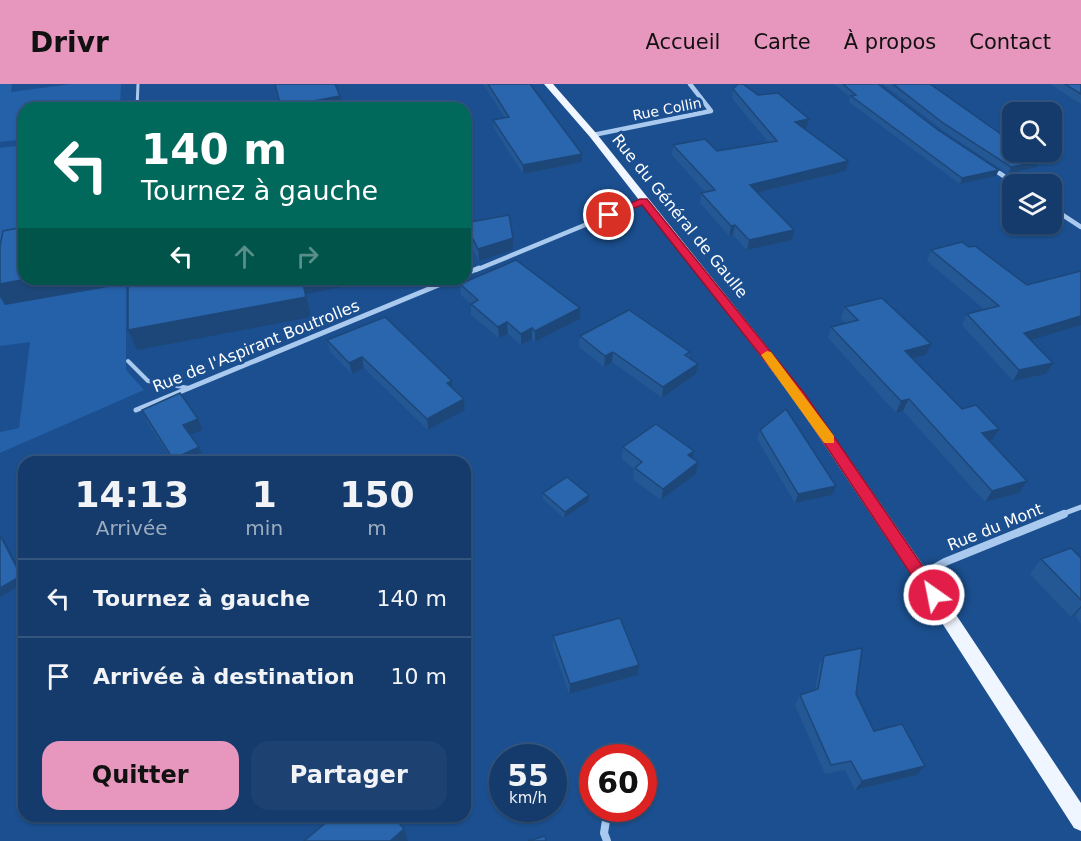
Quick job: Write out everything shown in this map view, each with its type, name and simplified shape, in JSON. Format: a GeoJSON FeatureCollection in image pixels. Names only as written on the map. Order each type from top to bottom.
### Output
{"type":"FeatureCollection","features":[{"type":"Feature","properties":{"kind":"main road","name":"Rue du Général de Gaulle"},"geometry":{"type":"LineString","coordinates":[[548,84],[593,135],[799,396],[921,576],[1081,821]]}},
{"type":"Feature","properties":{"kind":"street","name":"Rue Collin"},"geometry":{"type":"LineString","coordinates":[[593,135],[711,111],[690,84]]}},
{"type":"Feature","properties":{"kind":"street"},"geometry":{"type":"LineString","coordinates":[[987,165],[1002,175]]}},
{"type":"Feature","properties":{"kind":"street"},"geometry":{"type":"LineString","coordinates":[[471,272],[643,201]]}},
{"type":"Feature","properties":{"kind":"street"},"geometry":{"type":"LineString","coordinates":[[1062,215],[1081,227]]}},
{"type":"Feature","properties":{"kind":"street","name":"Rue de l'Aspirant Boutrolles"},"geometry":{"type":"LineString","coordinates":[[136,410],[438,285]]}},
{"type":"Feature","properties":{"kind":"street","name":"Rue du Mont"},"geometry":{"type":"LineString","coordinates":[[921,576],[945,562],[1081,507]]}},
{"type":"Feature","properties":{"kind":"street"},"geometry":{"type":"LineString","coordinates":[[606,822],[604,833],[607,841]]}},
{"type":"Feature","properties":{"kind":"lane"},"geometry":{"type":"LineString","coordinates":[[138,84],[138,102]]}},
{"type":"Feature","properties":{"kind":"lane"},"geometry":{"type":"LineString","coordinates":[[128,361],[148,381],[189,388]]}},
{"type":"Feature","properties":{"kind":"shaded area"},"geometry":{"type":"Polygon","coordinates":[[[0,84],[12,84],[11,92],[71,84],[121,84],[120,102],[18,102],[18,140],[0,142],[0,84]]]}},
{"type":"Feature","properties":{"kind":"shaded area"},"geometry":{"type":"Polygon","coordinates":[[[18,146],[18,285],[126,285],[126,370],[144,390],[0,453],[0,432],[19,428],[30,342],[0,346],[0,148],[18,146]]]}},
{"type":"Feature","properties":{"kind":"building"},"geometry":{"type":"Polygon","coordinates":[[[275,84],[335,84],[340,96],[308,102],[280,102],[275,84]]]}},
{"type":"Feature","properties":{"kind":"building"},"geometry":{"type":"Polygon","coordinates":[[[488,84],[530,84],[582,154],[523,165],[493,120],[509,117],[488,84]]]}},
{"type":"Feature","properties":{"kind":"building"},"geometry":{"type":"Polygon","coordinates":[[[738,84],[743,84],[758,95],[778,93],[809,119],[795,122],[848,161],[750,185],[794,230],[749,240],[735,225],[731,226],[701,193],[715,190],[673,145],[705,139],[717,151],[777,141],[733,89],[738,84]]]}},
{"type":"Feature","properties":{"kind":"building"},"geometry":{"type":"Polygon","coordinates":[[[843,84],[878,84],[938,130],[999,170],[962,178],[851,96],[856,95],[843,84]]]}},
{"type":"Feature","properties":{"kind":"building"},"geometry":{"type":"Polygon","coordinates":[[[893,84],[930,84],[1002,135],[1002,161],[943,123],[893,84]]]}},
{"type":"Feature","properties":{"kind":"building"},"geometry":{"type":"Polygon","coordinates":[[[1065,84],[1081,84],[1081,94],[1065,84]]]}},
{"type":"Feature","properties":{"kind":"building"},"geometry":{"type":"Polygon","coordinates":[[[1003,162],[1035,162],[1011,167],[1003,162]]]}},
{"type":"Feature","properties":{"kind":"building"},"geometry":{"type":"Polygon","coordinates":[[[509,215],[513,238],[478,249],[471,235],[471,222],[509,215]]]}},
{"type":"Feature","properties":{"kind":"building"},"geometry":{"type":"Polygon","coordinates":[[[18,228],[18,281],[0,284],[0,246],[3,231],[18,228]]]}},
{"type":"Feature","properties":{"kind":"building"},"geometry":{"type":"Polygon","coordinates":[[[962,242],[969,247],[975,246],[1027,285],[1081,271],[1081,316],[1024,333],[1053,363],[1019,370],[967,314],[999,306],[931,250],[962,242]]]}},
{"type":"Feature","properties":{"kind":"building"},"geometry":{"type":"Polygon","coordinates":[[[516,260],[580,308],[535,331],[532,328],[521,334],[507,322],[498,327],[471,304],[478,300],[461,285],[471,285],[471,279],[516,260]]]}},
{"type":"Feature","properties":{"kind":"building"},"geometry":{"type":"Polygon","coordinates":[[[128,285],[303,285],[306,297],[128,330],[128,285]]]}},
{"type":"Feature","properties":{"kind":"building"},"geometry":{"type":"Polygon","coordinates":[[[882,298],[931,344],[905,351],[962,409],[976,405],[999,429],[982,433],[1027,481],[992,491],[909,399],[901,401],[831,327],[858,320],[845,307],[882,298]]]}},
{"type":"Feature","properties":{"kind":"building"},"geometry":{"type":"Polygon","coordinates":[[[629,310],[690,352],[685,355],[698,364],[663,387],[613,352],[605,356],[580,336],[629,310]]]}},
{"type":"Feature","properties":{"kind":"building"},"geometry":{"type":"Polygon","coordinates":[[[385,317],[452,381],[447,383],[464,399],[427,419],[362,357],[349,363],[327,340],[385,317]]]}},
{"type":"Feature","properties":{"kind":"building"},"geometry":{"type":"Polygon","coordinates":[[[180,393],[198,419],[183,425],[199,447],[180,456],[171,456],[142,410],[180,393]]]}},
{"type":"Feature","properties":{"kind":"building"},"geometry":{"type":"Polygon","coordinates":[[[786,409],[836,486],[798,494],[760,430],[786,409]]]}},
{"type":"Feature","properties":{"kind":"building"},"geometry":{"type":"Polygon","coordinates":[[[656,424],[694,451],[688,455],[698,462],[663,489],[635,468],[642,462],[623,447],[656,424]]]}},
{"type":"Feature","properties":{"kind":"building"},"geometry":{"type":"Polygon","coordinates":[[[567,477],[589,495],[565,512],[543,493],[567,477]]]}},
{"type":"Feature","properties":{"kind":"building"},"geometry":{"type":"Polygon","coordinates":[[[0,536],[18,570],[18,578],[0,588],[0,536]]]}},
{"type":"Feature","properties":{"kind":"building"},"geometry":{"type":"Polygon","coordinates":[[[1071,548],[1081,558],[1081,600],[1041,559],[1071,548]]]}},
{"type":"Feature","properties":{"kind":"building"},"geometry":{"type":"Polygon","coordinates":[[[620,618],[639,665],[570,684],[553,636],[620,618]]]}},
{"type":"Feature","properties":{"kind":"building"},"geometry":{"type":"Polygon","coordinates":[[[862,648],[856,694],[874,731],[902,724],[925,766],[862,781],[851,761],[831,765],[800,695],[818,689],[824,656],[862,648]]]}},
{"type":"Feature","properties":{"kind":"building"},"geometry":{"type":"Polygon","coordinates":[[[327,822],[398,822],[404,829],[390,841],[304,841],[327,822]]]}},
{"type":"Feature","properties":{"kind":"building"},"geometry":{"type":"Polygon","coordinates":[[[545,836],[546,841],[528,841],[545,836]]]}},
{"type":"Feature","properties":{"kind":"slow traffic"},"geometry":{"type":"LineString","coordinates":[[767,355],[829,440]]}},
{"type":"Feature","properties":{"kind":"route"},"geometry":{"type":"LineString","coordinates":[[609,215],[643,201],[702,271],[799,396],[934,595]]}}]}
